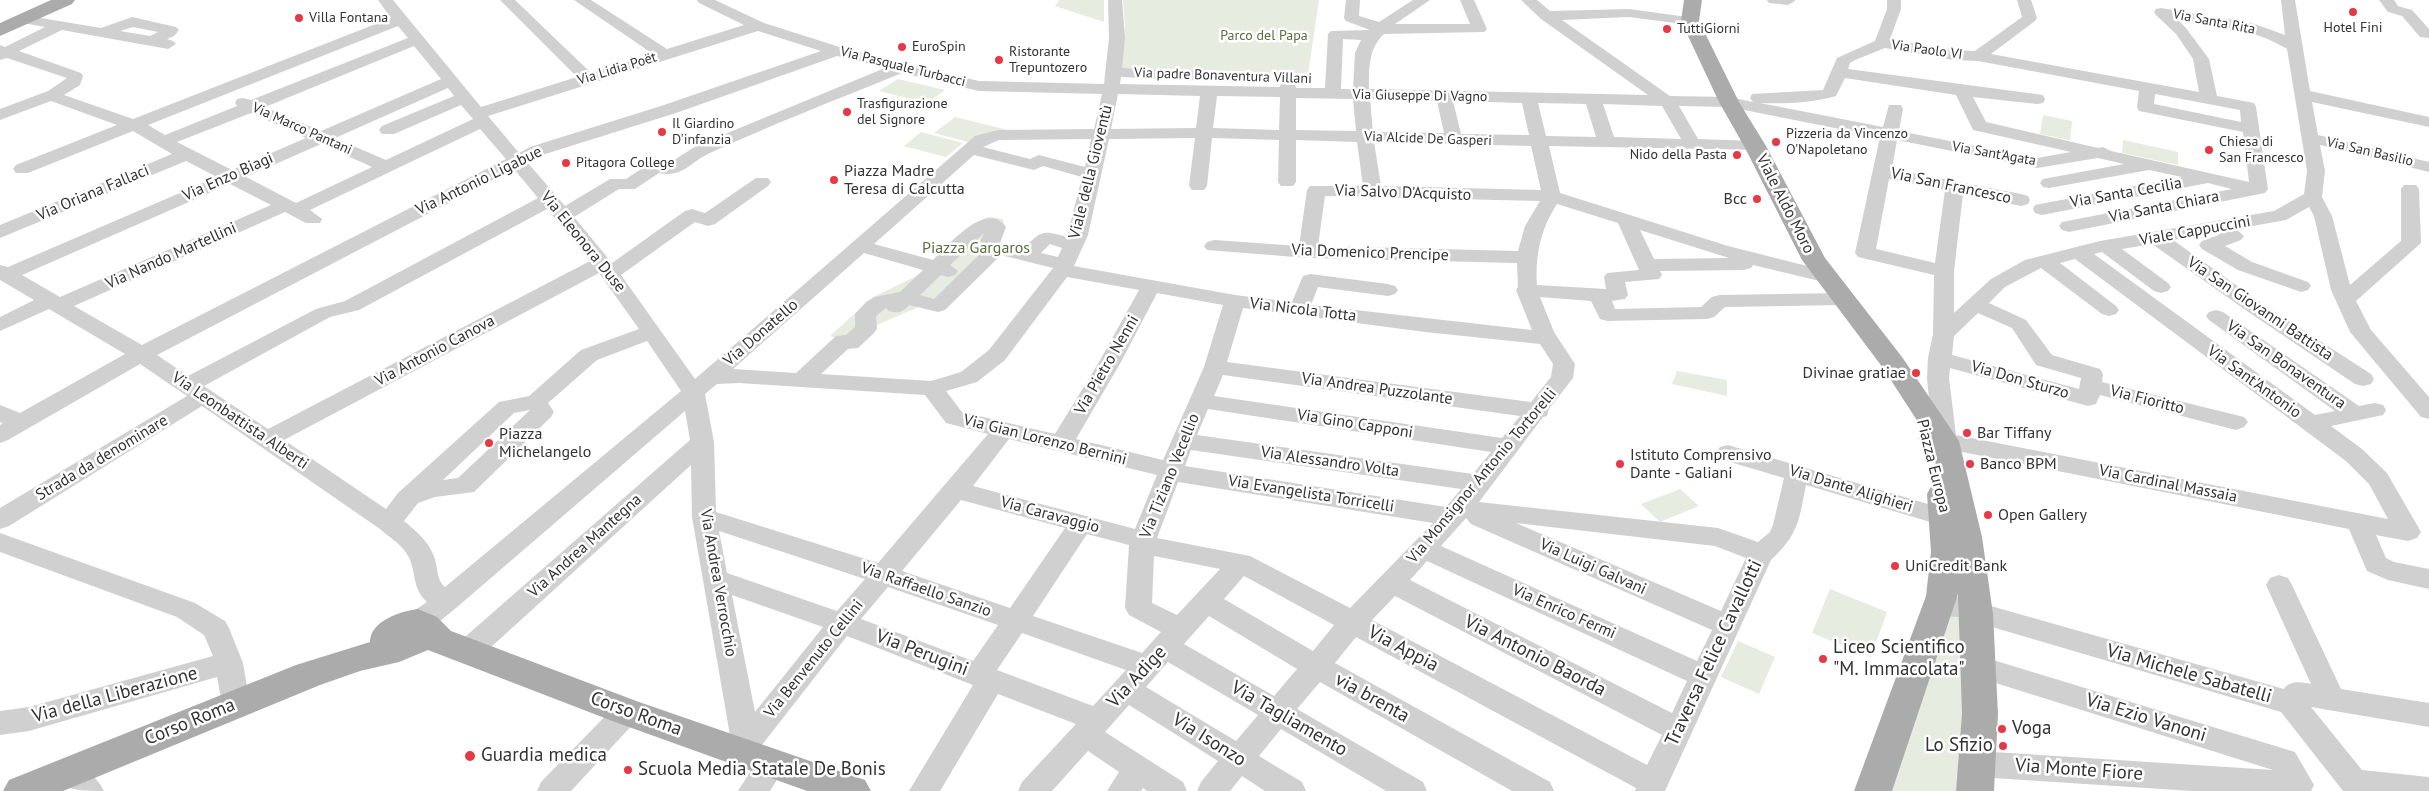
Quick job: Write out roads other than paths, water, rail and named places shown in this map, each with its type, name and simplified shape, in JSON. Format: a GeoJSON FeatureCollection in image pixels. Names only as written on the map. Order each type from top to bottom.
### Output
{"type":"FeatureCollection","features":[{"type":"Feature","properties":{"kind":"main road"},"geometry":{"type":"LineString","coordinates":[[0,30],[66,0]]}},
{"type":"Feature","properties":{"kind":"main road","name":"Viale Aldo Moro"},"geometry":{"type":"LineString","coordinates":[[1691,11],[1727,98],[1755,146],[1788,213],[1824,276],[1912,392]]}},
{"type":"Feature","properties":{"kind":"main road","name":"Piazza Europa"},"geometry":{"type":"LineString","coordinates":[[1912,392],[1937,439],[1941,488],[1957,527],[1958,597],[1980,667],[1977,777]]}},
{"type":"Feature","properties":{"kind":"main road","name":"Piazza Europa"},"geometry":{"type":"LineString","coordinates":[[1873,791],[1958,597]]}},
{"type":"Feature","properties":{"kind":"main road","name":"Corso Roma"},"geometry":{"type":"LineString","coordinates":[[22,791],[77,782],[236,704],[399,635],[439,640],[627,712],[753,752],[852,791]]}},
{"type":"Feature","properties":{"kind":"street","name":"Via Eleonora Duse"},"geometry":{"type":"LineString","coordinates":[[386,0],[516,162],[606,269],[652,332],[702,385]]}},
{"type":"Feature","properties":{"kind":"street"},"geometry":{"type":"LineString","coordinates":[[507,0],[587,78]]}},
{"type":"Feature","properties":{"kind":"street"},"geometry":{"type":"LineString","coordinates":[[581,0],[664,54]]}},
{"type":"Feature","properties":{"kind":"street","name":"Via Pasquale Turbacci"},"geometry":{"type":"LineString","coordinates":[[704,0],[757,26],[836,51],[979,86],[1112,81]]}},
{"type":"Feature","properties":{"kind":"street","name":"Viale della Gioventù"},"geometry":{"type":"LineString","coordinates":[[702,385],[739,376],[932,388],[969,377],[997,356],[1063,268],[1074,245],[1081,222],[1112,81],[1116,38],[1115,0]]}},
{"type":"Feature","properties":{"kind":"street"},"geometry":{"type":"LineString","coordinates":[[1353,0],[1351,18],[1378,32]]}},
{"type":"Feature","properties":{"kind":"street"},"geometry":{"type":"LineString","coordinates":[[1373,193],[1361,95],[1363,50],[1378,32],[1423,0]]}},
{"type":"Feature","properties":{"kind":"street"},"geometry":{"type":"LineString","coordinates":[[1334,88],[1336,34],[1479,29],[1467,0]]}},
{"type":"Feature","properties":{"kind":"street"},"geometry":{"type":"LineString","coordinates":[[1528,0],[1546,16],[1668,102],[1693,145]]}},
{"type":"Feature","properties":{"kind":"street"},"geometry":{"type":"LineString","coordinates":[[1727,98],[1780,99],[1830,93],[1843,61],[1884,43],[1882,39],[1894,9],[1894,0]]}},
{"type":"Feature","properties":{"kind":"street","name":"Via Paolo VI"},"geometry":{"type":"LineString","coordinates":[[1884,43],[1953,55],[1978,56],[2030,18],[2024,0]]}},
{"type":"Feature","properties":{"kind":"street"},"geometry":{"type":"LineString","coordinates":[[2288,0],[2294,47],[2316,171],[2313,197],[2323,216],[2341,290],[2361,332],[2429,412]]}},
{"type":"Feature","properties":{"kind":"street"},"geometry":{"type":"LineString","coordinates":[[2386,0],[2393,9],[2407,13],[2425,34]]}},
{"type":"Feature","properties":{"kind":"street"},"geometry":{"type":"LineString","coordinates":[[1546,16],[1691,11]]}},
{"type":"Feature","properties":{"kind":"street","name":"Via Santa Rita"},"geometry":{"type":"LineString","coordinates":[[2209,99],[2202,59],[2181,31],[2161,12],[2252,28],[2273,34],[2294,47]]}},
{"type":"Feature","properties":{"kind":"street"},"geometry":{"type":"LineString","coordinates":[[22,169],[402,19]]}},
{"type":"Feature","properties":{"kind":"street"},"geometry":{"type":"LineString","coordinates":[[23,20],[168,44]]}},
{"type":"Feature","properties":{"kind":"street"},"geometry":{"type":"LineString","coordinates":[[102,33],[132,22],[171,30],[169,34],[146,40]]}},
{"type":"Feature","properties":{"kind":"street"},"geometry":{"type":"LineString","coordinates":[[2,52],[59,26]]}},
{"type":"Feature","properties":{"kind":"street","name":"Via Lidia Poët"},"geometry":{"type":"LineString","coordinates":[[480,117],[587,78],[757,26]]}},
{"type":"Feature","properties":{"kind":"street"},"geometry":{"type":"LineString","coordinates":[[163,142],[418,39]]}},
{"type":"Feature","properties":{"kind":"street","name":"Via Antonio Ligabue"},"geometry":{"type":"LineString","coordinates":[[0,434],[141,354],[363,238],[536,151],[670,109],[836,51]]}},
{"type":"Feature","properties":{"kind":"street"},"geometry":{"type":"LineString","coordinates":[[0,115],[54,94],[74,82],[77,78],[2,52]]}},
{"type":"Feature","properties":{"kind":"street"},"geometry":{"type":"LineString","coordinates":[[1978,56],[2248,107],[2259,189],[2279,216]]}},
{"type":"Feature","properties":{"kind":"street"},"geometry":{"type":"LineString","coordinates":[[562,216],[616,183],[629,185],[656,167],[671,170],[702,150],[900,68]]}},
{"type":"Feature","properties":{"kind":"street"},"geometry":{"type":"LineString","coordinates":[[1839,72],[1963,91],[2037,99]]}},
{"type":"Feature","properties":{"kind":"street","name":"Via Enzo Biagi"},"geometry":{"type":"LineString","coordinates":[[3,273],[451,81]]}},
{"type":"Feature","properties":{"kind":"street","name":"Via padre Bonaventura Villani"},"geometry":{"type":"LineString","coordinates":[[1112,81],[1288,86]]}},
{"type":"Feature","properties":{"kind":"street","name":"Via Giuseppe Di Vagno"},"geometry":{"type":"LineString","coordinates":[[1112,81],[1209,92],[1288,86],[1334,88],[1361,95],[1668,102],[1727,98]]}},
{"type":"Feature","properties":{"kind":"street"},"geometry":{"type":"LineString","coordinates":[[1287,182],[1288,86]]}},
{"type":"Feature","properties":{"kind":"street"},"geometry":{"type":"LineString","coordinates":[[2148,88],[2145,107],[2251,129]]}},
{"type":"Feature","properties":{"kind":"street"},"geometry":{"type":"LineString","coordinates":[[1963,91],[1965,100],[1979,126],[2103,152]]}},
{"type":"Feature","properties":{"kind":"street","name":"Via Marco Pantani"},"geometry":{"type":"LineString","coordinates":[[218,92],[382,165]]}},
{"type":"Feature","properties":{"kind":"street"},"geometry":{"type":"LineString","coordinates":[[1198,186],[1209,92]]}},
{"type":"Feature","properties":{"kind":"street"},"geometry":{"type":"LineString","coordinates":[[54,94],[58,99],[149,132],[163,142],[313,219]]}},
{"type":"Feature","properties":{"kind":"street"},"geometry":{"type":"LineString","coordinates":[[2304,95],[2429,122]]}},
{"type":"Feature","properties":{"kind":"street"},"geometry":{"type":"LineString","coordinates":[[1444,96],[1454,140]]}},
{"type":"Feature","properties":{"kind":"street"},"geometry":{"type":"LineString","coordinates":[[388,130],[464,98]]}},
{"type":"Feature","properties":{"kind":"street","name":"Via Sant'Agata"},"geometry":{"type":"LineString","coordinates":[[1727,98],[1889,134],[2037,163],[2103,152],[2259,189]]}},
{"type":"Feature","properties":{"kind":"street"},"geometry":{"type":"LineString","coordinates":[[1529,99],[1552,196]]}},
{"type":"Feature","properties":{"kind":"street"},"geometry":{"type":"LineString","coordinates":[[1593,100],[1606,143]]}},
{"type":"Feature","properties":{"kind":"street","name":"Via San Francesco"},"geometry":{"type":"LineString","coordinates":[[1895,109],[1865,253],[1944,271]]}},
{"type":"Feature","properties":{"kind":"street","name":"Via Nando Martellini"},"geometry":{"type":"LineString","coordinates":[[0,324],[291,207],[480,117]]}},
{"type":"Feature","properties":{"kind":"street"},"geometry":{"type":"LineString","coordinates":[[1004,158],[1030,134]]}},
{"type":"Feature","properties":{"kind":"street","name":"Via Alcide De Gasperi"},"geometry":{"type":"LineString","coordinates":[[1100,134],[1288,135],[1755,146]]}},
{"type":"Feature","properties":{"kind":"street","name":"Via Donatello"},"geometry":{"type":"LineString","coordinates":[[438,594],[702,385],[981,140],[998,135],[1100,134]]}},
{"type":"Feature","properties":{"kind":"street","name":"Via San Basilio"},"geometry":{"type":"LineString","coordinates":[[2311,138],[2429,166]]}},
{"type":"Feature","properties":{"kind":"street"},"geometry":{"type":"LineString","coordinates":[[969,149],[1034,165],[1039,160],[1092,174]]}},
{"type":"Feature","properties":{"kind":"street","name":"Via Oriana Fallaci"},"geometry":{"type":"LineString","coordinates":[[0,232],[186,154]]}},
{"type":"Feature","properties":{"kind":"street"},"geometry":{"type":"LineString","coordinates":[[2049,183],[2154,164]]}},
{"type":"Feature","properties":{"kind":"street","name":"Via San Francesco"},"geometry":{"type":"LineString","coordinates":[[1881,172],[2029,205],[2103,247],[2161,287]]}},
{"type":"Feature","properties":{"kind":"street","name":"Via Santa Cecilia"},"geometry":{"type":"LineString","coordinates":[[2029,205],[2211,177]]}},
{"type":"Feature","properties":{"kind":"street","name":"Via Antonio Canova"},"geometry":{"type":"LineString","coordinates":[[268,439],[606,269],[692,215],[708,220],[762,182]]}},
{"type":"Feature","properties":{"kind":"street"},"geometry":{"type":"LineString","coordinates":[[1937,439],[1939,368],[1944,334],[1944,271],[1955,187]]}},
{"type":"Feature","properties":{"kind":"street","name":"Via Santa Chiara"},"geometry":{"type":"LineString","coordinates":[[2069,226],[2259,189]]}},
{"type":"Feature","properties":{"kind":"street"},"geometry":{"type":"LineString","coordinates":[[2346,299],[2411,244],[2410,189]]}},
{"type":"Feature","properties":{"kind":"street","name":"Via Salvo D'Acquisto"},"geometry":{"type":"LineString","coordinates":[[1308,252],[1316,190],[1373,193],[1552,196],[1771,264]]}},
{"type":"Feature","properties":{"kind":"street","name":"Via Monsignor Antonio Tortorelli"},"geometry":{"type":"LineString","coordinates":[[1212,791],[1353,622],[1424,549],[1455,513],[1477,484],[1509,448],[1562,378],[1564,364],[1544,338],[1526,290],[1527,257],[1534,228],[1552,196]]}},
{"type":"Feature","properties":{"kind":"street","name":"Viale Cappuccini"},"geometry":{"type":"LineString","coordinates":[[1944,334],[1998,282],[2032,264],[2103,247],[2279,216],[2313,197]]}},
{"type":"Feature","properties":{"kind":"street","name":"Strada da denominare"},"geometry":{"type":"LineString","coordinates":[[0,520],[195,391],[324,313],[352,306],[549,200]]}},
{"type":"Feature","properties":{"kind":"street"},"geometry":{"type":"LineString","coordinates":[[1526,290],[1618,295],[1614,276],[1652,276],[1626,220]]}},
{"type":"Feature","properties":{"kind":"street"},"geometry":{"type":"LineString","coordinates":[[801,380],[844,341],[850,343],[866,329],[865,318],[890,312],[973,232],[986,224],[996,227],[990,247],[997,248]]}},
{"type":"Feature","properties":{"kind":"street"},"geometry":{"type":"LineString","coordinates":[[2219,227],[2234,236],[2209,245],[2245,266],[2301,286]]}},
{"type":"Feature","properties":{"kind":"street"},"geometry":{"type":"LineString","coordinates":[[1027,256],[1046,237],[1074,245]]}},
{"type":"Feature","properties":{"kind":"street","name":"Via San Giovanni Battista"},"geometry":{"type":"LineString","coordinates":[[2157,238],[2254,307],[2363,379]]}},
{"type":"Feature","properties":{"kind":"street"},"geometry":{"type":"LineString","coordinates":[[860,246],[968,277]]}},
{"type":"Feature","properties":{"kind":"street","name":"Via Domenico Prencipe"},"geometry":{"type":"LineString","coordinates":[[1214,246],[1308,252],[1527,257]]}},
{"type":"Feature","properties":{"kind":"street"},"geometry":{"type":"LineString","coordinates":[[905,298],[938,306],[997,248]]}},
{"type":"Feature","properties":{"kind":"street","name":"Via Nicola Totta"},"geometry":{"type":"LineString","coordinates":[[997,248],[1063,268],[1235,301],[1300,308],[1425,326],[1544,338]]}},
{"type":"Feature","properties":{"kind":"street","name":"Via Sant'Antonio"},"geometry":{"type":"LineString","coordinates":[[2078,252],[2354,454],[2378,480],[2408,532]]}},
{"type":"Feature","properties":{"kind":"street"},"geometry":{"type":"LineString","coordinates":[[2045,260],[2109,310]]}},
{"type":"Feature","properties":{"kind":"street"},"geometry":{"type":"LineString","coordinates":[[1647,264],[1771,264],[1824,276]]}},
{"type":"Feature","properties":{"kind":"street","name":"Via Leonbattista Alberti"},"geometry":{"type":"LineString","coordinates":[[3,273],[52,304],[141,354],[389,522],[419,551],[438,594]]}},
{"type":"Feature","properties":{"kind":"street"},"geometry":{"type":"LineString","coordinates":[[1300,308],[1310,280],[1388,290]]}},
{"type":"Feature","properties":{"kind":"street","name":"Via Pietro Nenni"},"geometry":{"type":"LineString","coordinates":[[1060,444],[1110,362],[1151,286]]}},
{"type":"Feature","properties":{"kind":"street"},"geometry":{"type":"LineString","coordinates":[[1598,295],[1607,315],[1707,313],[1719,301],[1843,299]]}},
{"type":"Feature","properties":{"kind":"street","name":"Via Tiziano Vecellio"},"geometry":{"type":"LineString","coordinates":[[1165,647],[1138,608],[1142,542],[1215,367],[1235,301]]}},
{"type":"Feature","properties":{"kind":"street","name":"Via Fioritto"},"geometry":{"type":"LineString","coordinates":[[1974,304],[2019,324],[2044,360],[2092,374],[2091,386],[2236,422]]}},
{"type":"Feature","properties":{"kind":"street"},"geometry":{"type":"LineString","coordinates":[[2176,324],[2254,307]]}},
{"type":"Feature","properties":{"kind":"street","name":"Via San Bonaventura"},"geometry":{"type":"LineString","coordinates":[[2216,316],[2365,412],[2311,423]]}},
{"type":"Feature","properties":{"kind":"street"},"geometry":{"type":"LineString","coordinates":[[369,509],[407,499],[433,489],[466,486],[543,412],[536,402],[590,355],[652,332]]}},
{"type":"Feature","properties":{"kind":"street","name":"Via Andrea Puzzolante"},"geometry":{"type":"LineString","coordinates":[[1215,367],[1538,411]]}},
{"type":"Feature","properties":{"kind":"street"},"geometry":{"type":"LineString","coordinates":[[1912,392],[1927,388],[1939,368]]}},
{"type":"Feature","properties":{"kind":"street","name":"Via Don Sturzo"},"geometry":{"type":"LineString","coordinates":[[1939,368],[2088,399],[2091,386]]}},
{"type":"Feature","properties":{"kind":"street","name":"Via Andrea Verrocchio"},"geometry":{"type":"LineString","coordinates":[[702,385],[704,517],[753,752]]}},
{"type":"Feature","properties":{"kind":"street","name":"Via Gian Lorenzo Bernini"},"geometry":{"type":"LineString","coordinates":[[932,388],[954,418],[1170,471]]}},
{"type":"Feature","properties":{"kind":"street","name":"Via Gino Capponi"},"geometry":{"type":"LineString","coordinates":[[1201,400],[1509,448]]}},
{"type":"Feature","properties":{"kind":"street"},"geometry":{"type":"LineString","coordinates":[[0,412],[20,423]]}},
{"type":"Feature","properties":{"kind":"street","name":"Via Benvenuto Cellini"},"geometry":{"type":"LineString","coordinates":[[753,791],[753,752],[842,623],[956,490],[1004,430]]}},
{"type":"Feature","properties":{"kind":"street","name":"Via Cardinal Massaia"},"geometry":{"type":"LineString","coordinates":[[1937,439],[2408,532]]}},
{"type":"Feature","properties":{"kind":"street","name":"Via Alessandro Volta"},"geometry":{"type":"LineString","coordinates":[[1183,441],[1477,484]]}},
{"type":"Feature","properties":{"kind":"street","name":"Via Andrea Mantegna"},"geometry":{"type":"LineString","coordinates":[[468,651],[702,442]]}},
{"type":"Feature","properties":{"kind":"street","name":"Via Dante Alighieri"},"geometry":{"type":"LineString","coordinates":[[1728,452],[1797,472],[1957,527]]}},
{"type":"Feature","properties":{"kind":"street","name":"Via Evangelista Torricelli"},"geometry":{"type":"LineString","coordinates":[[1170,471],[1455,513]]}},
{"type":"Feature","properties":{"kind":"street","name":"Traversa Felice Cavallotti"},"geometry":{"type":"LineString","coordinates":[[1652,787],[1677,729],[1761,554],[1779,538],[1786,525],[1797,472]]}},
{"type":"Feature","properties":{"kind":"street","name":"Via Caravaggio"},"geometry":{"type":"LineString","coordinates":[[956,490],[1142,542]]}},
{"type":"Feature","properties":{"kind":"street"},"geometry":{"type":"LineString","coordinates":[[389,522],[407,499]]}},
{"type":"Feature","properties":{"kind":"street"},"geometry":{"type":"LineString","coordinates":[[1455,513],[1718,537],[1761,554]]}},
{"type":"Feature","properties":{"kind":"street","name":"Via Luigi Galvani"},"geometry":{"type":"LineString","coordinates":[[1455,513],[1727,625]]}},
{"type":"Feature","properties":{"kind":"street","name":"Via Raffaello Sanzio"},"geometry":{"type":"LineString","coordinates":[[704,517],[1016,620],[1165,647]]}},
{"type":"Feature","properties":{"kind":"street"},"geometry":{"type":"LineString","coordinates":[[2358,522],[2376,564],[2388,570],[2429,579]]}},
{"type":"Feature","properties":{"kind":"street"},"geometry":{"type":"LineString","coordinates":[[924,791],[1016,620],[1081,524]]}},
{"type":"Feature","properties":{"kind":"street"},"geometry":{"type":"LineString","coordinates":[[0,542],[186,610],[215,628],[229,663],[236,704]]}},
{"type":"Feature","properties":{"kind":"street","name":"Via Appia"},"geometry":{"type":"LineString","coordinates":[[1142,542],[1241,563],[1353,622],[1652,787]]}},
{"type":"Feature","properties":{"kind":"street","name":"Via Enrico Fermi"},"geometry":{"type":"LineString","coordinates":[[1424,549],[1703,676]]}},
{"type":"Feature","properties":{"kind":"street","name":"Via Adige"},"geometry":{"type":"LineString","coordinates":[[1033,791],[1241,563]]}},
{"type":"Feature","properties":{"kind":"street","name":"Via Perugini"},"geometry":{"type":"LineString","coordinates":[[716,580],[842,623],[985,678],[1091,727],[1131,780],[1172,791]]}},
{"type":"Feature","properties":{"kind":"street","name":"Via Antonio Baorda"},"geometry":{"type":"LineString","coordinates":[[1392,583],[1677,729]]}},
{"type":"Feature","properties":{"kind":"street"},"geometry":{"type":"LineString","coordinates":[[2279,586],[2332,699]]}},
{"type":"Feature","properties":{"kind":"street"},"geometry":{"type":"LineString","coordinates":[[399,635],[438,594]]}},
{"type":"Feature","properties":{"kind":"street","name":"Via Michele Sabatelli"},"geometry":{"type":"LineString","coordinates":[[1958,597],[2291,703],[2297,693],[2429,715]]}},
{"type":"Feature","properties":{"kind":"street","name":"via brenta"},"geometry":{"type":"LineString","coordinates":[[1207,602],[1317,667],[1539,791]]}},
{"type":"Feature","properties":{"kind":"street","name":"Via Tagliamento"},"geometry":{"type":"LineString","coordinates":[[1165,647],[1412,791]]}},
{"type":"Feature","properties":{"kind":"street","name":"Via della Liberazione"},"geometry":{"type":"LineString","coordinates":[[0,723],[28,719],[229,663]]}},
{"type":"Feature","properties":{"kind":"street","name":"Via Ezio Vanoni"},"geometry":{"type":"LineString","coordinates":[[1980,667],[2284,761],[2300,785]]}},
{"type":"Feature","properties":{"kind":"street","name":"Via Isonzo"},"geometry":{"type":"LineString","coordinates":[[1126,689],[1291,791]]}},
{"type":"Feature","properties":{"kind":"street"},"geometry":{"type":"LineString","coordinates":[[2291,703],[2358,786],[2429,790]]}},
{"type":"Feature","properties":{"kind":"street"},"geometry":{"type":"LineString","coordinates":[[552,791],[627,712]]}},
{"type":"Feature","properties":{"kind":"street","name":"Via Monte Fiore"},"geometry":{"type":"LineString","coordinates":[[1977,777],[2300,785]]}},
{"type":"Feature","properties":{"kind":"place","name":"Hotel Fini"},"geometry":{"type":"Point","coordinates":[2353,12]}},
{"type":"Feature","properties":{"kind":"place","name":"Villa Fontana"},"geometry":{"type":"Point","coordinates":[299,18]}},
{"type":"Feature","properties":{"kind":"place","name":"TuttiGiorni"},"geometry":{"type":"Point","coordinates":[1667,29]}},
{"type":"Feature","properties":{"kind":"place","name":"EuroSpin"},"geometry":{"type":"Point","coordinates":[902,47]}},
{"type":"Feature","properties":{"kind":"place","name":"Ristorante Trepuntozero"},"geometry":{"type":"Point","coordinates":[999,60]}},
{"type":"Feature","properties":{"kind":"place","name":"Trasfigurazione del Signore"},"geometry":{"type":"Point","coordinates":[847,112]}},
{"type":"Feature","properties":{"kind":"place","name":"Il Giardino D'infanzia"},"geometry":{"type":"Point","coordinates":[662,132]}},
{"type":"Feature","properties":{"kind":"place","name":"Pizzeria da Vincenzo O'Napoletano"},"geometry":{"type":"Point","coordinates":[1776,142]}},
{"type":"Feature","properties":{"kind":"place","name":"Chiesa di San Francesco"},"geometry":{"type":"Point","coordinates":[2209,150]}},
{"type":"Feature","properties":{"kind":"place","name":"Nido della Pasta"},"geometry":{"type":"Point","coordinates":[1737,155]}},
{"type":"Feature","properties":{"kind":"place","name":"Pitagora College"},"geometry":{"type":"Point","coordinates":[566,163]}},
{"type":"Feature","properties":{"kind":"place","name":"Piazza Madre Teresa di Calcutta"},"geometry":{"type":"Point","coordinates":[834,180]}},
{"type":"Feature","properties":{"kind":"place","name":"Bcc"},"geometry":{"type":"Point","coordinates":[1757,199]}},
{"type":"Feature","properties":{"kind":"place","name":"Divinae gratiae"},"geometry":{"type":"Point","coordinates":[1916,373]}},
{"type":"Feature","properties":{"kind":"place","name":"Bar Tiffany"},"geometry":{"type":"Point","coordinates":[1967,433]}},
{"type":"Feature","properties":{"kind":"place","name":"Piazza Michelangelo"},"geometry":{"type":"Point","coordinates":[489,443]}},
{"type":"Feature","properties":{"kind":"place","name":"Istituto Comprensivo Dante - Galiani"},"geometry":{"type":"Point","coordinates":[1620,464]}},
{"type":"Feature","properties":{"kind":"place","name":"Banco BPM"},"geometry":{"type":"Point","coordinates":[1970,464]}},
{"type":"Feature","properties":{"kind":"place","name":"Open Gallery"},"geometry":{"type":"Point","coordinates":[1988,515]}},
{"type":"Feature","properties":{"kind":"place","name":"UniCredit Bank"},"geometry":{"type":"Point","coordinates":[1895,566]}},
{"type":"Feature","properties":{"kind":"place","name":"Liceo Scientifico \"M. Immacolata\""},"geometry":{"type":"Point","coordinates":[1823,659]}},
{"type":"Feature","properties":{"kind":"place","name":"Voga"},"geometry":{"type":"Point","coordinates":[2002,729]}},
{"type":"Feature","properties":{"kind":"place","name":"Lo Sfizio"},"geometry":{"type":"Point","coordinates":[2003,746]}},
{"type":"Feature","properties":{"kind":"place","name":"Guardia medica"},"geometry":{"type":"Point","coordinates":[470,756]}},
{"type":"Feature","properties":{"kind":"place","name":"Scuola Media Statale De Bonis"},"geometry":{"type":"Point","coordinates":[628,770]}},
{"type":"Feature","properties":{"kind":"park label","name":"Parco del Papa"},"geometry":{"type":"Point","coordinates":[1264,36]}},
{"type":"Feature","properties":{"kind":"park label","name":"Piazza Gargaros"},"geometry":{"type":"Point","coordinates":[976,248]}}]}
